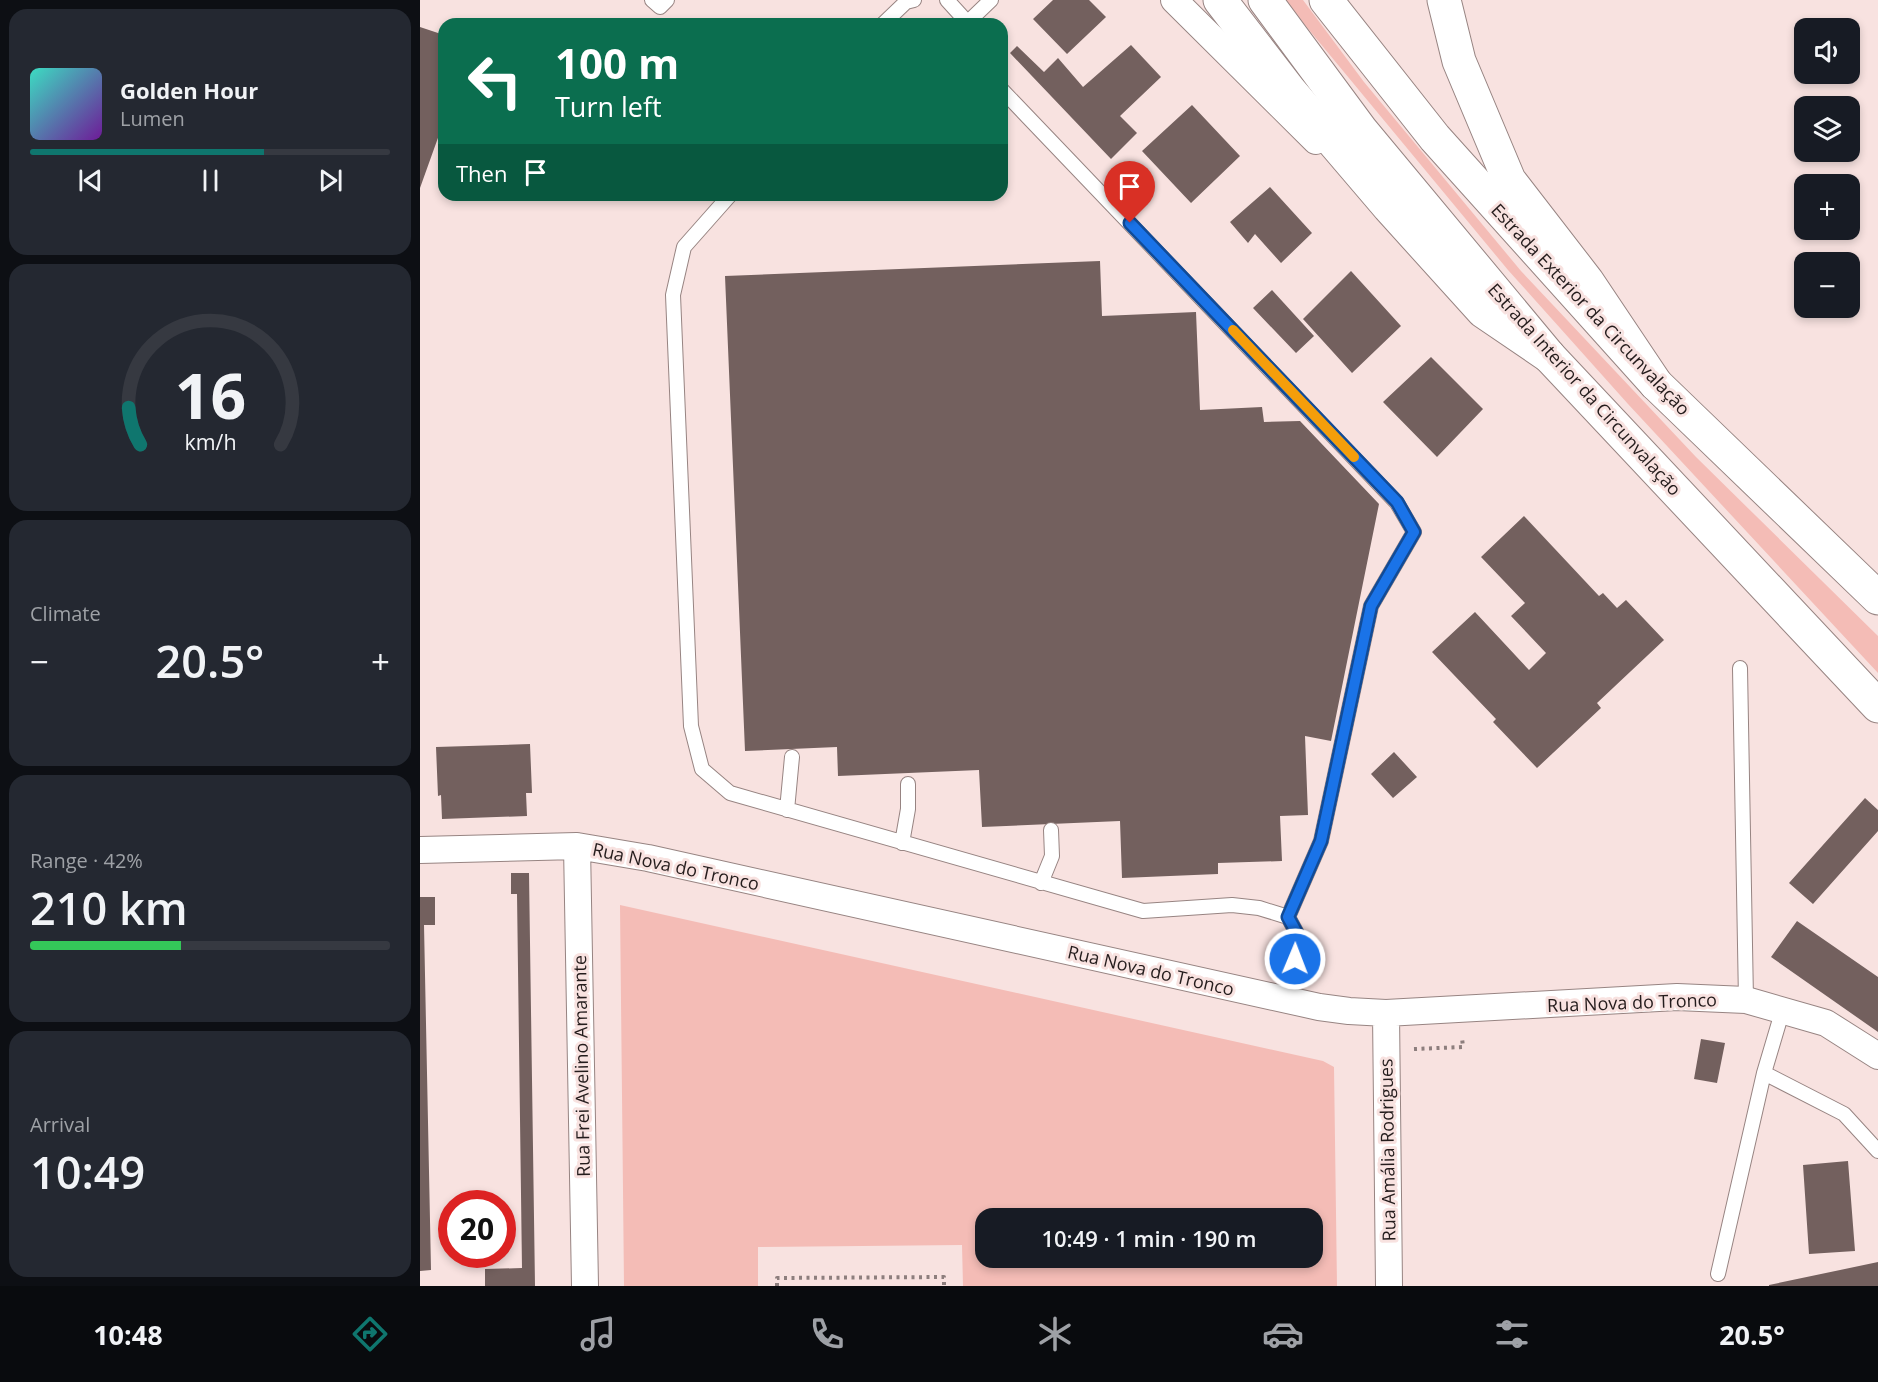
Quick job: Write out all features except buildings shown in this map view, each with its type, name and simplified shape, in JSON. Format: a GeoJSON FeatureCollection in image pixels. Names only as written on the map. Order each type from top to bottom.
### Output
{"type":"FeatureCollection","features":[{"type":"Feature","properties":{"kind":"main road"},"geometry":{"type":"LineString","coordinates":[[1220,0],[1290,91],[1389,207],[1483,311],[1549,356]]}},
{"type":"Feature","properties":{"kind":"main road","name":"Estrada Interior da Circunvalação"},"geometry":{"type":"LineString","coordinates":[[1265,0],[1361,130],[1549,356],[1878,706]]}},
{"type":"Feature","properties":{"kind":"main road","name":"Estrada Exterior da Circunvalação"},"geometry":{"type":"LineString","coordinates":[[1326,0],[1435,138],[1656,384],[1878,598]]}},
{"type":"Feature","properties":{"kind":"main road"},"geometry":{"type":"LineString","coordinates":[[1444,0],[1459,61],[1509,180],[1587,281],[1656,384]]}},
{"type":"Feature","properties":{"kind":"street"},"geometry":{"type":"LineString","coordinates":[[1174,0],[1297,123],[1389,207]]}},
{"type":"Feature","properties":{"kind":"street","name":"Rua Nova do Tronco"},"geometry":{"type":"LineString","coordinates":[[420,850],[577,846],[648,858],[1285,999],[1349,1011],[1386,1013],[1677,997],[1746,1000],[1826,1023],[1878,1056]]}},
{"type":"Feature","properties":{"kind":"street","name":"Rua Frei Avelino Amarante"},"geometry":{"type":"LineString","coordinates":[[577,846],[585,1286]]}},
{"type":"Feature","properties":{"kind":"street","name":"Rua Amália Rodrigues"},"geometry":{"type":"LineString","coordinates":[[1386,1013],[1389,1286]]}},
{"type":"Feature","properties":{"kind":"lane"},"geometry":{"type":"LineString","coordinates":[[889,18],[906,2],[914,0]]}},
{"type":"Feature","properties":{"kind":"lane"},"geometry":{"type":"LineString","coordinates":[[947,0],[963,18]]}},
{"type":"Feature","properties":{"kind":"lane"},"geometry":{"type":"LineString","coordinates":[[972,18],[991,0]]}},
{"type":"Feature","properties":{"kind":"lane"},"geometry":{"type":"LineString","coordinates":[[1008,96],[1397,502],[1414,532],[1371,606],[1321,841],[1288,917]]}},
{"type":"Feature","properties":{"kind":"lane"},"geometry":{"type":"LineString","coordinates":[[725,201],[684,248],[673,295],[691,726],[702,769],[730,793],[1143,911],[1232,905],[1259,908],[1288,917],[1300,939],[1285,999]]}},
{"type":"Feature","properties":{"kind":"lane"},"geometry":{"type":"LineString","coordinates":[[1740,668],[1746,1000]]}},
{"type":"Feature","properties":{"kind":"lane"},"geometry":{"type":"LineString","coordinates":[[787,810],[792,757]]}},
{"type":"Feature","properties":{"kind":"lane"},"geometry":{"type":"LineString","coordinates":[[902,843],[908,809],[908,784]]}},
{"type":"Feature","properties":{"kind":"lane"},"geometry":{"type":"LineString","coordinates":[[1041,883],[1052,856],[1051,830]]}},
{"type":"Feature","properties":{"kind":"lane"},"geometry":{"type":"LineString","coordinates":[[1718,1274],[1764,1073],[1783,1009]]}},
{"type":"Feature","properties":{"kind":"lane"},"geometry":{"type":"LineString","coordinates":[[1764,1073],[1844,1114],[1878,1150]]}},
{"type":"Feature","properties":{"kind":"path"},"geometry":{"type":"LineString","coordinates":[[1386,1050],[1462,1047],[1462,1009]]}},
{"type":"Feature","properties":{"kind":"path"},"geometry":{"type":"LineString","coordinates":[[777,1286],[777,1278],[944,1277],[944,1286]]}},
{"type":"Feature","properties":{"kind":"shaded area"},"geometry":{"type":"Polygon","coordinates":[[[1286,0],[1303,0],[1364,82],[1521,271],[1696,457],[1878,636],[1878,673],[1628,404],[1508,270],[1286,0]]]}},
{"type":"Feature","properties":{"kind":"shaded area"},"geometry":{"type":"Polygon","coordinates":[[[620,905],[1323,1061],[1334,1067],[1337,1286],[963,1286],[962,1245],[758,1247],[758,1286],[624,1286],[620,905]]]}},
{"type":"Feature","properties":{"kind":"slow traffic"},"geometry":{"type":"LineString","coordinates":[[1233,330],[1354,457]]}},
{"type":"Feature","properties":{"kind":"route"},"geometry":{"type":"LineString","coordinates":[[1130,223],[1397,502],[1414,532],[1371,606],[1321,841],[1288,917],[1300,939],[1295,959]]}}]}
